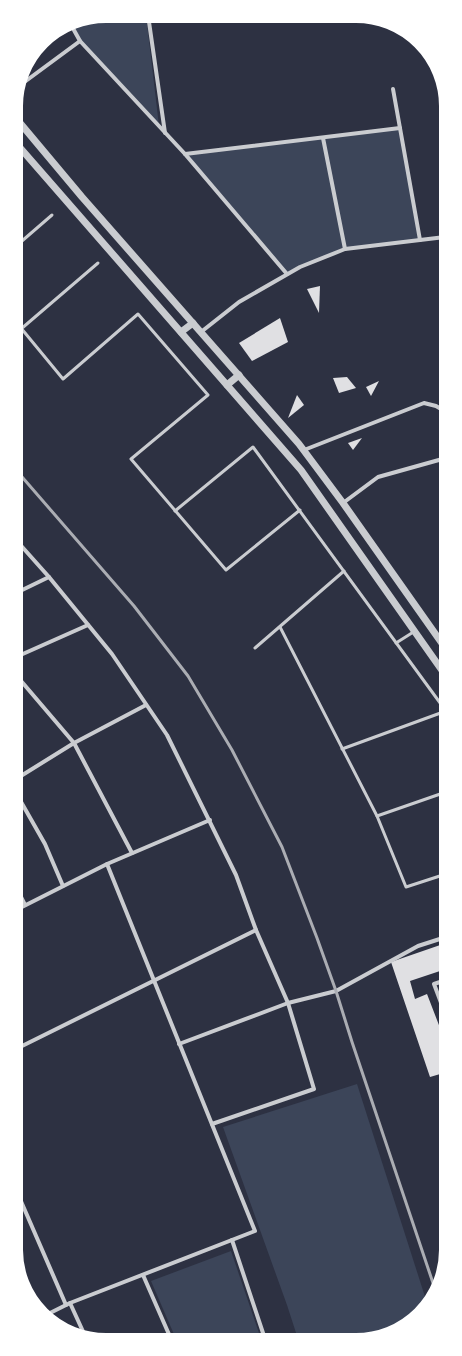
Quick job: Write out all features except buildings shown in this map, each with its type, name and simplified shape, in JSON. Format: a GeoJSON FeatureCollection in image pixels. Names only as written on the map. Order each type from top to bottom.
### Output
{"type":"FeatureCollection","features":[{"type":"Feature","properties":{"kind":"street"},"geometry":{"type":"LineString","coordinates":[[149,22],[166,133]]}},
{"type":"Feature","properties":{"kind":"street"},"geometry":{"type":"LineString","coordinates":[[73,28],[80,41],[185,154],[287,274]]}},
{"type":"Feature","properties":{"kind":"street"},"geometry":{"type":"LineString","coordinates":[[26,81],[80,41]]}},
{"type":"Feature","properties":{"kind":"street"},"geometry":{"type":"LineString","coordinates":[[393,89],[420,240]]}},
{"type":"Feature","properties":{"kind":"street"},"geometry":{"type":"LineString","coordinates":[[22,125],[82,197],[304,450],[344,503],[440,640]]}},
{"type":"Feature","properties":{"kind":"street"},"geometry":{"type":"LineString","coordinates":[[185,154],[400,128]]}},
{"type":"Feature","properties":{"kind":"street"},"geometry":{"type":"LineString","coordinates":[[323,138],[345,249]]}},
{"type":"Feature","properties":{"kind":"street"},"geometry":{"type":"LineString","coordinates":[[22,150],[301,470],[440,667]]}},
{"type":"Feature","properties":{"kind":"street"},"geometry":{"type":"LineString","coordinates":[[201,332],[238,302],[300,267],[345,249],[440,238]]}},
{"type":"Feature","properties":{"kind":"street"},"geometry":{"type":"LineString","coordinates":[[181,332],[193,323]]}},
{"type":"Feature","properties":{"kind":"street"},"geometry":{"type":"LineString","coordinates":[[227,385],[239,376]]}},
{"type":"Feature","properties":{"kind":"street"},"geometry":{"type":"LineString","coordinates":[[304,450],[424,404],[436,406],[440,408]]}},
{"type":"Feature","properties":{"kind":"street"},"geometry":{"type":"LineString","coordinates":[[344,503],[378,477],[440,459]]}},
{"type":"Feature","properties":{"kind":"street"},"geometry":{"type":"LineString","coordinates":[[22,547],[49,577],[112,654],[167,734],[236,875],[256,930],[288,1003],[314,1089],[212,1124]]}},
{"type":"Feature","properties":{"kind":"street"},"geometry":{"type":"LineString","coordinates":[[22,590],[49,577]]}},
{"type":"Feature","properties":{"kind":"street"},"geometry":{"type":"LineString","coordinates":[[22,654],[88,625]]}},
{"type":"Feature","properties":{"kind":"street"},"geometry":{"type":"LineString","coordinates":[[22,682],[74,743],[132,853]]}},
{"type":"Feature","properties":{"kind":"street"},"geometry":{"type":"LineString","coordinates":[[22,775],[74,743],[146,705]]}},
{"type":"Feature","properties":{"kind":"street"},"geometry":{"type":"LineString","coordinates":[[22,804],[45,844],[63,886]]}},
{"type":"Feature","properties":{"kind":"street"},"geometry":{"type":"LineString","coordinates":[[22,907],[107,864],[210,820]]}},
{"type":"Feature","properties":{"kind":"street"},"geometry":{"type":"LineString","coordinates":[[50,1313],[68,1304],[255,1231],[107,864]]}},
{"type":"Feature","properties":{"kind":"street"},"geometry":{"type":"LineString","coordinates":[[22,899],[25,905]]}},
{"type":"Feature","properties":{"kind":"street"},"geometry":{"type":"LineString","coordinates":[[22,1046],[256,930]]}},
{"type":"Feature","properties":{"kind":"street"},"geometry":{"type":"LineString","coordinates":[[179,1044],[288,1003],[336,992],[418,946],[440,939]]}},
{"type":"Feature","properties":{"kind":"street"},"geometry":{"type":"LineString","coordinates":[[440,982],[434,984],[440,1000]]}},
{"type":"Feature","properties":{"kind":"street"},"geometry":{"type":"LineString","coordinates":[[22,1203],[68,1304],[82,1331]]}},
{"type":"Feature","properties":{"kind":"street"},"geometry":{"type":"LineString","coordinates":[[232,1240],[263,1334]]}},
{"type":"Feature","properties":{"kind":"street"},"geometry":{"type":"LineString","coordinates":[[143,1275],[169,1334]]}},
{"type":"Feature","properties":{"kind":"lane"},"geometry":{"type":"LineString","coordinates":[[22,241],[52,215]]}},
{"type":"Feature","properties":{"kind":"lane"},"geometry":{"type":"LineString","coordinates":[[22,328],[98,263]]}},
{"type":"Feature","properties":{"kind":"lane"},"geometry":{"type":"LineString","coordinates":[[22,330],[63,379],[138,314],[208,395],[132,459],[226,570],[300,510]]}},
{"type":"Feature","properties":{"kind":"lane"},"geometry":{"type":"LineString","coordinates":[[175,511],[253,447],[440,703]]}},
{"type":"Feature","properties":{"kind":"lane"},"geometry":{"type":"LineString","coordinates":[[256,648],[344,571]]}},
{"type":"Feature","properties":{"kind":"lane"},"geometry":{"type":"LineString","coordinates":[[280,627],[377,816],[406,887],[440,876]]}},
{"type":"Feature","properties":{"kind":"lane"},"geometry":{"type":"LineString","coordinates":[[396,644],[415,631]]}},
{"type":"Feature","properties":{"kind":"lane"},"geometry":{"type":"LineString","coordinates":[[342,749],[440,713]]}},
{"type":"Feature","properties":{"kind":"lane"},"geometry":{"type":"LineString","coordinates":[[377,816],[440,794]]}},
{"type":"Feature","properties":{"kind":"shaded area"},"geometry":{"type":"Polygon","coordinates":[[[106,22],[147,22],[159,126],[80,41],[74,28],[79,26],[106,22]]]}},
{"type":"Feature","properties":{"kind":"shaded area"},"geometry":{"type":"Polygon","coordinates":[[[400,128],[420,240],[345,249],[287,274],[185,154],[400,128]]]}},
{"type":"Feature","properties":{"kind":"shaded area"},"geometry":{"type":"Polygon","coordinates":[[[357,1084],[425,1298],[416,1310],[398,1323],[378,1331],[362,1334],[296,1334],[223,1127],[357,1084]]]}},
{"type":"Feature","properties":{"kind":"shaded area"},"geometry":{"type":"Polygon","coordinates":[[[231,1251],[259,1334],[174,1334],[151,1281],[231,1251]]]}},
{"type":"Feature","properties":{"kind":"railway"},"geometry":{"type":"LineString","coordinates":[[22,477],[134,606],[188,676],[232,750],[282,847],[336,991],[433,1284]]}}]}
